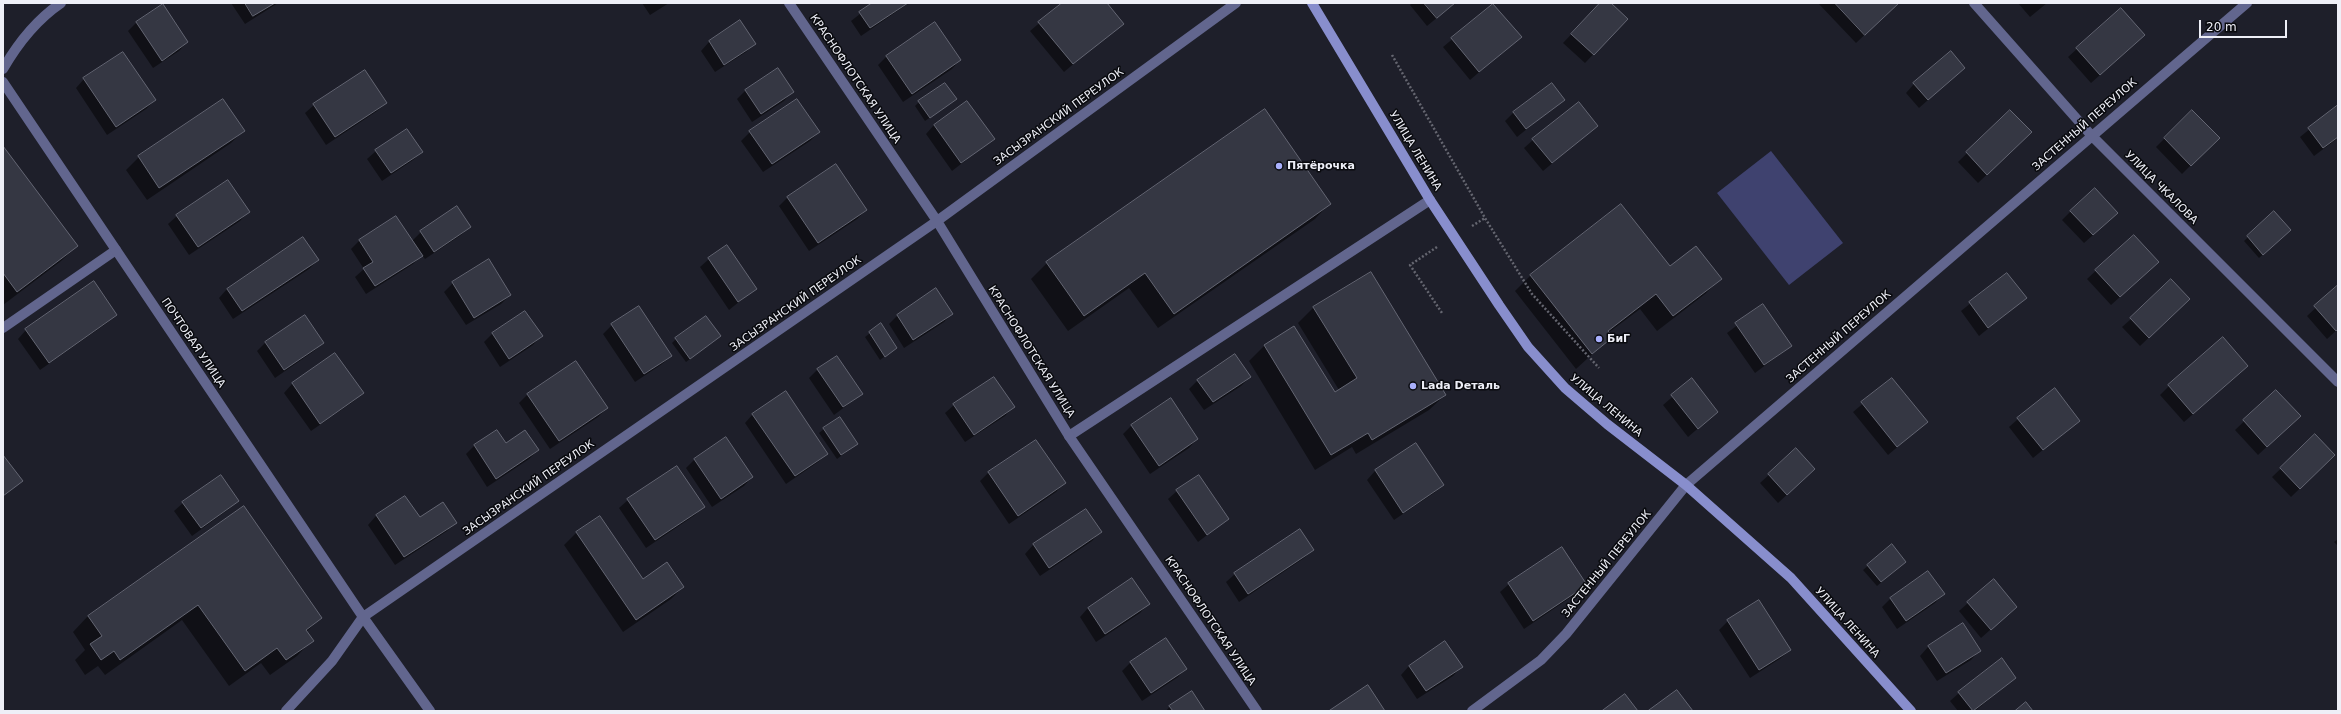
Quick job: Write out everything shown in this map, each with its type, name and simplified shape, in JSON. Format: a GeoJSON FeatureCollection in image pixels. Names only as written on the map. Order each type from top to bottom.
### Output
{"type":"FeatureCollection","features":[{"type":"Feature","properties":{"kind":"main road","name":"УЛИЦА ЛЕНИНА"},"geometry":{"type":"LineString","coordinates":[[1312,3],[1430,200],[1528,347],[1565,388],[1607,424],[1686,485],[1791,578],[1911,711]]}},
{"type":"Feature","properties":{"kind":"street"},"geometry":{"type":"LineString","coordinates":[[3,69],[17,45],[45,14],[61,3]]}},
{"type":"Feature","properties":{"kind":"street","name":"КРАСНОФЛОТСКАЯ УЛИЦА"},"geometry":{"type":"LineString","coordinates":[[789,3],[937,221],[1069,436],[1257,711]]}},
{"type":"Feature","properties":{"kind":"street","name":"ЗАСЫЗРАНСКИЙ ПЕРЕУЛОК"},"geometry":{"type":"LineString","coordinates":[[363,617],[937,221],[1236,3]]}},
{"type":"Feature","properties":{"kind":"street","name":"УЛИЦА ЧКАЛОВА"},"geometry":{"type":"LineString","coordinates":[[1974,3],[2091,135],[2338,382]]}},
{"type":"Feature","properties":{"kind":"street","name":"ЗАСТЕННЫЙ ПЕРЕУЛОК"},"geometry":{"type":"LineString","coordinates":[[1472,711],[1541,660],[1566,634],[1686,485],[2091,135],[2247,3]]}},
{"type":"Feature","properties":{"kind":"street","name":"ПОЧТОВАЯ УЛИЦА"},"geometry":{"type":"LineString","coordinates":[[3,82],[363,617],[430,711]]}},
{"type":"Feature","properties":{"kind":"street"},"geometry":{"type":"LineString","coordinates":[[1069,436],[1430,200]]}},
{"type":"Feature","properties":{"kind":"street"},"geometry":{"type":"LineString","coordinates":[[3,328],[116,250]]}},
{"type":"Feature","properties":{"kind":"street"},"geometry":{"type":"LineString","coordinates":[[286,711],[332,661],[363,617]]}},
{"type":"Feature","properties":{"kind":"path"},"geometry":{"type":"LineString","coordinates":[[1392,55],[1485,218],[1532,294],[1599,368]]}},
{"type":"Feature","properties":{"kind":"path"},"geometry":{"type":"LineString","coordinates":[[1442,313],[1410,265],[1453,236],[1485,218]]}},
{"type":"Feature","properties":{"kind":"shaded area"},"geometry":{"type":"Polygon","coordinates":[[[1771,151],[1843,243],[1789,285],[1717,193],[1771,151]]]}},
{"type":"Feature","properties":{"kind":"building"},"geometry":{"type":"Polygon","coordinates":[[[245,3],[275,3],[253,16],[245,3]]]}},
{"type":"Feature","properties":{"kind":"building"},"geometry":{"type":"Polygon","coordinates":[[[872,3],[908,3],[870,28],[859,12],[872,3]]]}},
{"type":"Feature","properties":{"kind":"building"},"geometry":{"type":"Polygon","coordinates":[[[1062,3],[1107,3],[1124,24],[1073,64],[1038,22],[1062,3]]]}},
{"type":"Feature","properties":{"kind":"building"},"geometry":{"type":"Polygon","coordinates":[[[1424,3],[1455,3],[1437,18],[1424,3]]]}},
{"type":"Feature","properties":{"kind":"building"},"geometry":{"type":"Polygon","coordinates":[[[1600,3],[1611,3],[1628,19],[1594,55],[1571,34],[1600,3]]]}},
{"type":"Feature","properties":{"kind":"building"},"geometry":{"type":"Polygon","coordinates":[[[1835,3],[1899,3],[1865,35],[1835,3]]]}},
{"type":"Feature","properties":{"kind":"building"},"geometry":{"type":"Polygon","coordinates":[[[163,4],[188,42],[162,61],[136,22],[163,4]]]}},
{"type":"Feature","properties":{"kind":"building"},"geometry":{"type":"Polygon","coordinates":[[[1493,4],[1522,37],[1479,72],[1451,38],[1493,4]]]}},
{"type":"Feature","properties":{"kind":"building"},"geometry":{"type":"Polygon","coordinates":[[[2121,8],[2145,35],[2100,75],[2076,48],[2121,8]]]}},
{"type":"Feature","properties":{"kind":"building"},"geometry":{"type":"Polygon","coordinates":[[[740,20],[756,44],[724,65],[709,41],[740,20]]]}},
{"type":"Feature","properties":{"kind":"building"},"geometry":{"type":"Polygon","coordinates":[[[935,22],[961,60],[912,94],[886,56],[935,22]]]}},
{"type":"Feature","properties":{"kind":"building"},"geometry":{"type":"Polygon","coordinates":[[[1951,51],[1965,68],[1928,100],[1913,83],[1951,51]]]}},
{"type":"Feature","properties":{"kind":"building"},"geometry":{"type":"Polygon","coordinates":[[[123,52],[156,100],[116,127],[83,78],[123,52]]]}},
{"type":"Feature","properties":{"kind":"building"},"geometry":{"type":"Polygon","coordinates":[[[778,68],[794,92],[761,114],[745,90],[778,68]]]}},
{"type":"Feature","properties":{"kind":"building"},"geometry":{"type":"Polygon","coordinates":[[[365,70],[387,103],[335,137],[313,104],[365,70]]]}},
{"type":"Feature","properties":{"kind":"building"},"geometry":{"type":"Polygon","coordinates":[[[945,83],[957,99],[930,118],[918,101],[945,83]]]}},
{"type":"Feature","properties":{"kind":"building"},"geometry":{"type":"Polygon","coordinates":[[[1552,83],[1565,100],[1526,129],[1513,112],[1552,83]]]}},
{"type":"Feature","properties":{"kind":"building"},"geometry":{"type":"Polygon","coordinates":[[[223,99],[245,131],[159,188],[138,156],[223,99]]]}},
{"type":"Feature","properties":{"kind":"building"},"geometry":{"type":"Polygon","coordinates":[[[797,99],[820,132],[772,164],[749,131],[797,99]]]}},
{"type":"Feature","properties":{"kind":"building"},"geometry":{"type":"Polygon","coordinates":[[[967,101],[995,139],[961,163],[934,125],[967,101]]]}},
{"type":"Feature","properties":{"kind":"building"},"geometry":{"type":"Polygon","coordinates":[[[1579,102],[1598,126],[1552,163],[1532,139],[1579,102]]]}},
{"type":"Feature","properties":{"kind":"building"},"geometry":{"type":"Polygon","coordinates":[[[2338,105],[2338,137],[2323,148],[2308,128],[2338,105]]]}},
{"type":"Feature","properties":{"kind":"building"},"geometry":{"type":"Polygon","coordinates":[[[1265,109],[1331,204],[1174,314],[1145,273],[1084,316],[1046,262],[1265,109]]]}},
{"type":"Feature","properties":{"kind":"building"},"geometry":{"type":"Polygon","coordinates":[[[2010,110],[2032,132],[1987,175],[1966,152],[2010,110]]]}},
{"type":"Feature","properties":{"kind":"building"},"geometry":{"type":"Polygon","coordinates":[[[2192,110],[2220,138],[2191,166],[2164,138],[2192,110]]]}},
{"type":"Feature","properties":{"kind":"building"},"geometry":{"type":"Polygon","coordinates":[[[407,129],[423,152],[391,173],[375,150],[407,129]]]}},
{"type":"Feature","properties":{"kind":"building"},"geometry":{"type":"Polygon","coordinates":[[[3,146],[78,246],[17,292],[3,273],[3,146]]]}},
{"type":"Feature","properties":{"kind":"building"},"geometry":{"type":"Polygon","coordinates":[[[836,164],[867,210],[818,243],[787,197],[836,164]]]}},
{"type":"Feature","properties":{"kind":"building"},"geometry":{"type":"Polygon","coordinates":[[[228,180],[250,212],[198,247],[176,215],[228,180]]]}},
{"type":"Feature","properties":{"kind":"building"},"geometry":{"type":"Polygon","coordinates":[[[2095,188],[2118,213],[2093,235],[2070,211],[2095,188]]]}},
{"type":"Feature","properties":{"kind":"building"},"geometry":{"type":"Polygon","coordinates":[[[1621,204],[1670,266],[1696,246],[1722,279],[1673,316],[1656,294],[1608,331],[1613,337],[1592,354],[1530,275],[1621,204]]]}},
{"type":"Feature","properties":{"kind":"building"},"geometry":{"type":"Polygon","coordinates":[[[457,206],[471,227],[434,252],[420,231],[457,206]]]}},
{"type":"Feature","properties":{"kind":"building"},"geometry":{"type":"Polygon","coordinates":[[[2274,211],[2291,230],[2263,255],[2247,236],[2274,211]]]}},
{"type":"Feature","properties":{"kind":"building"},"geometry":{"type":"Polygon","coordinates":[[[396,216],[423,256],[375,286],[363,268],[373,262],[359,240],[396,216]]]}},
{"type":"Feature","properties":{"kind":"building"},"geometry":{"type":"Polygon","coordinates":[[[2134,235],[2159,262],[2120,297],[2095,270],[2134,235]]]}},
{"type":"Feature","properties":{"kind":"building"},"geometry":{"type":"Polygon","coordinates":[[[303,237],[319,260],[242,311],[227,289],[303,237]]]}},
{"type":"Feature","properties":{"kind":"building"},"geometry":{"type":"Polygon","coordinates":[[[727,245],[757,289],[738,302],[708,258],[727,245]]]}},
{"type":"Feature","properties":{"kind":"building"},"geometry":{"type":"Polygon","coordinates":[[[489,259],[511,295],[474,318],[452,282],[489,259]]]}},
{"type":"Feature","properties":{"kind":"building"},"geometry":{"type":"Polygon","coordinates":[[[1371,272],[1446,395],[1372,440],[1368,433],[1331,455],[1264,345],[1294,326],[1335,392],[1357,378],[1313,307],[1371,272]]]}},
{"type":"Feature","properties":{"kind":"building"},"geometry":{"type":"Polygon","coordinates":[[[2007,273],[2027,298],[1988,328],[1969,302],[2007,273]]]}},
{"type":"Feature","properties":{"kind":"building"},"geometry":{"type":"Polygon","coordinates":[[[2171,279],[2190,299],[2149,338],[2130,318],[2171,279]]]}},
{"type":"Feature","properties":{"kind":"building"},"geometry":{"type":"Polygon","coordinates":[[[94,281],[117,315],[49,363],[25,329],[94,281]]]}},
{"type":"Feature","properties":{"kind":"building"},"geometry":{"type":"Polygon","coordinates":[[[2338,285],[2338,329],[2336,331],[2314,306],[2338,285]]]}},
{"type":"Feature","properties":{"kind":"building"},"geometry":{"type":"Polygon","coordinates":[[[936,288],[953,314],[913,340],[897,315],[936,288]]]}},
{"type":"Feature","properties":{"kind":"building"},"geometry":{"type":"Polygon","coordinates":[[[1763,304],[1792,346],[1764,365],[1735,323],[1763,304]]]}},
{"type":"Feature","properties":{"kind":"building"},"geometry":{"type":"Polygon","coordinates":[[[639,306],[672,356],[644,374],[611,324],[639,306]]]}},
{"type":"Feature","properties":{"kind":"building"},"geometry":{"type":"Polygon","coordinates":[[[525,311],[543,336],[509,359],[492,333],[525,311]]]}},
{"type":"Feature","properties":{"kind":"building"},"geometry":{"type":"Polygon","coordinates":[[[305,315],[324,343],[284,370],[265,342],[305,315]]]}},
{"type":"Feature","properties":{"kind":"building"},"geometry":{"type":"Polygon","coordinates":[[[706,316],[721,336],[690,359],[675,338],[706,316]]]}},
{"type":"Feature","properties":{"kind":"building"},"geometry":{"type":"Polygon","coordinates":[[[881,323],[897,348],[885,357],[869,332],[881,323]]]}},
{"type":"Feature","properties":{"kind":"building"},"geometry":{"type":"Polygon","coordinates":[[[2223,337],[2248,366],[2193,414],[2168,385],[2223,337]]]}},
{"type":"Feature","properties":{"kind":"building"},"geometry":{"type":"Polygon","coordinates":[[[335,353],[364,393],[320,424],[292,383],[335,353]]]}},
{"type":"Feature","properties":{"kind":"building"},"geometry":{"type":"Polygon","coordinates":[[[1235,354],[1251,377],[1213,402],[1197,380],[1235,354]]]}},
{"type":"Feature","properties":{"kind":"building"},"geometry":{"type":"Polygon","coordinates":[[[837,356],[863,394],[843,407],[817,369],[837,356]]]}},
{"type":"Feature","properties":{"kind":"building"},"geometry":{"type":"Polygon","coordinates":[[[576,361],[608,408],[559,441],[527,394],[576,361]]]}},
{"type":"Feature","properties":{"kind":"building"},"geometry":{"type":"Polygon","coordinates":[[[994,377],[1015,407],[974,435],[953,404],[994,377]]]}},
{"type":"Feature","properties":{"kind":"building"},"geometry":{"type":"Polygon","coordinates":[[[1692,378],[1718,412],[1698,429],[1671,395],[1692,378]]]}},
{"type":"Feature","properties":{"kind":"building"},"geometry":{"type":"Polygon","coordinates":[[[1892,378],[1928,422],[1897,447],[1861,402],[1892,378]]]}},
{"type":"Feature","properties":{"kind":"building"},"geometry":{"type":"Polygon","coordinates":[[[2055,388],[2080,421],[2043,450],[2017,418],[2055,388]]]}},
{"type":"Feature","properties":{"kind":"building"},"geometry":{"type":"Polygon","coordinates":[[[2276,390],[2301,416],[2267,447],[2243,420],[2276,390]]]}},
{"type":"Feature","properties":{"kind":"building"},"geometry":{"type":"Polygon","coordinates":[[[786,391],[828,454],[795,476],[752,414],[786,391]]]}},
{"type":"Feature","properties":{"kind":"building"},"geometry":{"type":"Polygon","coordinates":[[[1171,398],[1198,439],[1159,466],[1131,425],[1171,398]]]}},
{"type":"Feature","properties":{"kind":"building"},"geometry":{"type":"Polygon","coordinates":[[[840,417],[858,444],[841,455],[823,428],[840,417]]]}},
{"type":"Feature","properties":{"kind":"building"},"geometry":{"type":"Polygon","coordinates":[[[497,430],[506,443],[525,430],[539,450],[496,479],[474,445],[497,430]]]}},
{"type":"Feature","properties":{"kind":"building"},"geometry":{"type":"Polygon","coordinates":[[[2315,434],[2335,455],[2300,489],[2280,468],[2315,434]]]}},
{"type":"Feature","properties":{"kind":"building"},"geometry":{"type":"Polygon","coordinates":[[[726,437],[753,477],[721,499],[694,459],[726,437]]]}},
{"type":"Feature","properties":{"kind":"building"},"geometry":{"type":"Polygon","coordinates":[[[1036,440],[1066,483],[1018,516],[988,472],[1036,440]]]}},
{"type":"Feature","properties":{"kind":"building"},"geometry":{"type":"Polygon","coordinates":[[[1416,443],[1444,485],[1403,513],[1375,470],[1416,443]]]}},
{"type":"Feature","properties":{"kind":"building"},"geometry":{"type":"Polygon","coordinates":[[[1796,448],[1815,469],[1787,495],[1768,474],[1796,448]]]}},
{"type":"Feature","properties":{"kind":"building"},"geometry":{"type":"Polygon","coordinates":[[[3,455],[23,481],[3,496],[3,455]]]}},
{"type":"Feature","properties":{"kind":"building"},"geometry":{"type":"Polygon","coordinates":[[[677,466],[705,507],[655,540],[627,499],[677,466]]]}},
{"type":"Feature","properties":{"kind":"building"},"geometry":{"type":"Polygon","coordinates":[[[221,475],[239,501],[201,528],[182,502],[221,475]]]}},
{"type":"Feature","properties":{"kind":"building"},"geometry":{"type":"Polygon","coordinates":[[[1199,475],[1229,519],[1207,535],[1176,490],[1199,475]]]}},
{"type":"Feature","properties":{"kind":"building"},"geometry":{"type":"Polygon","coordinates":[[[405,496],[420,517],[443,502],[457,523],[404,557],[376,515],[405,496]]]}},
{"type":"Feature","properties":{"kind":"building"},"geometry":{"type":"Polygon","coordinates":[[[244,506],[322,618],[306,630],[314,641],[286,660],[277,648],[245,671],[198,605],[120,660],[114,651],[101,660],[90,644],[102,636],[88,616],[244,506]]]}},
{"type":"Feature","properties":{"kind":"building"},"geometry":{"type":"Polygon","coordinates":[[[1086,509],[1102,532],[1049,568],[1033,544],[1086,509]]]}},
{"type":"Feature","properties":{"kind":"building"},"geometry":{"type":"Polygon","coordinates":[[[600,516],[643,579],[667,562],[684,587],[636,620],[576,532],[600,516]]]}},
{"type":"Feature","properties":{"kind":"building"},"geometry":{"type":"Polygon","coordinates":[[[1300,529],[1314,550],[1248,594],[1234,573],[1300,529]]]}},
{"type":"Feature","properties":{"kind":"building"},"geometry":{"type":"Polygon","coordinates":[[[1892,544],[1906,562],[1881,582],[1867,565],[1892,544]]]}},
{"type":"Feature","properties":{"kind":"building"},"geometry":{"type":"Polygon","coordinates":[[[1562,547],[1587,585],[1533,621],[1508,583],[1562,547]]]}},
{"type":"Feature","properties":{"kind":"building"},"geometry":{"type":"Polygon","coordinates":[[[1928,571],[1945,594],[1906,621],[1890,598],[1928,571]]]}},
{"type":"Feature","properties":{"kind":"building"},"geometry":{"type":"Polygon","coordinates":[[[1132,578],[1150,604],[1105,634],[1088,608],[1132,578]]]}},
{"type":"Feature","properties":{"kind":"building"},"geometry":{"type":"Polygon","coordinates":[[[1994,579],[2017,607],[1991,630],[1967,602],[1994,579]]]}},
{"type":"Feature","properties":{"kind":"building"},"geometry":{"type":"Polygon","coordinates":[[[1759,600],[1791,650],[1759,670],[1727,620],[1759,600]]]}},
{"type":"Feature","properties":{"kind":"building"},"geometry":{"type":"Polygon","coordinates":[[[1963,623],[1981,651],[1946,673],[1928,646],[1963,623]]]}},
{"type":"Feature","properties":{"kind":"building"},"geometry":{"type":"Polygon","coordinates":[[[1166,638],[1187,669],[1151,693],[1130,662],[1166,638]]]}},
{"type":"Feature","properties":{"kind":"building"},"geometry":{"type":"Polygon","coordinates":[[[1445,641],[1463,667],[1426,691],[1409,666],[1445,641]]]}},
{"type":"Feature","properties":{"kind":"building"},"geometry":{"type":"Polygon","coordinates":[[[2002,658],[2016,678],[1973,711],[1958,692],[2002,658]]]}},
{"type":"Feature","properties":{"kind":"building"},"geometry":{"type":"Polygon","coordinates":[[[1368,685],[1385,711],[1329,711],[1368,685]]]}},
{"type":"Feature","properties":{"kind":"building"},"geometry":{"type":"Polygon","coordinates":[[[1677,690],[1693,711],[1648,711],[1677,690]]]}},
{"type":"Feature","properties":{"kind":"building"},"geometry":{"type":"Polygon","coordinates":[[[1192,691],[1205,711],[1173,711],[1169,706],[1192,691]]]}},
{"type":"Feature","properties":{"kind":"building"},"geometry":{"type":"Polygon","coordinates":[[[1625,694],[1638,711],[1602,711],[1625,694]]]}},
{"type":"Feature","properties":{"kind":"building"},"geometry":{"type":"Polygon","coordinates":[[[2026,702],[2033,711],[2015,711],[2026,702]]]}},
{"type":"Feature","properties":{"kind":"place","name":"Пятёрочка"},"geometry":{"type":"Point","coordinates":[1279,166]}},
{"type":"Feature","properties":{"kind":"place","name":"БиГ"},"geometry":{"type":"Point","coordinates":[1599,339]}},
{"type":"Feature","properties":{"kind":"place","name":"Lada Dеталь"},"geometry":{"type":"Point","coordinates":[1413,386]}}]}
